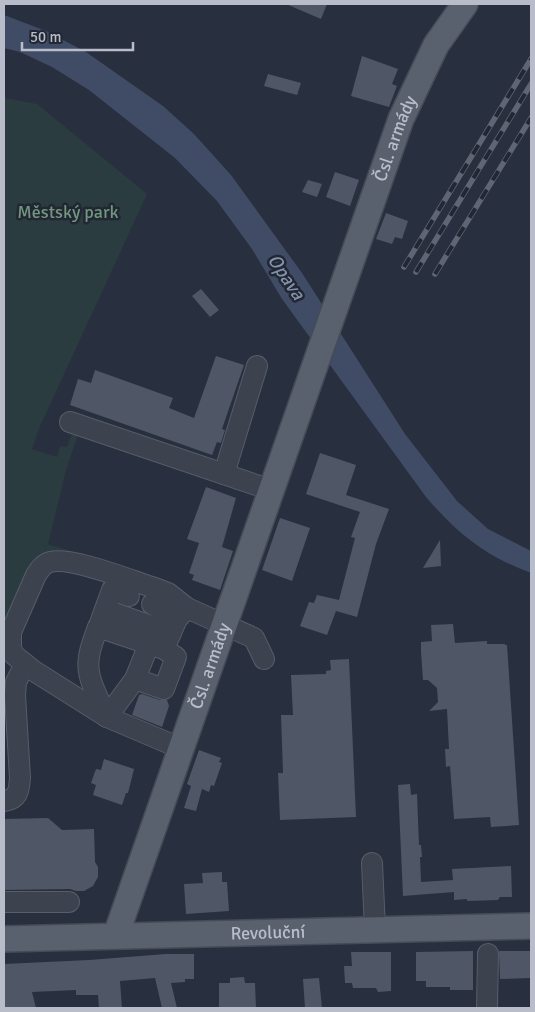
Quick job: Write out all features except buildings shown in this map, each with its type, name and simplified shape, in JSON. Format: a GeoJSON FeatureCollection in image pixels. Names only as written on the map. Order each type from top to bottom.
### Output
{"type":"FeatureCollection","features":[{"type":"Feature","properties":{"kind":"main road","name":"Čsl. armády"},"geometry":{"type":"LineString","coordinates":[[116,935],[401,119],[436,45],[464,4]]}},
{"type":"Feature","properties":{"kind":"main road","name":"Revoluční"},"geometry":{"type":"LineString","coordinates":[[4,939],[531,926]]}},
{"type":"Feature","properties":{"kind":"street"},"geometry":{"type":"LineString","coordinates":[[224,474],[257,366]]}},
{"type":"Feature","properties":{"kind":"street"},"geometry":{"type":"LineString","coordinates":[[70,422],[271,490]]}},
{"type":"Feature","properties":{"kind":"street"},"geometry":{"type":"LineString","coordinates":[[135,680],[164,689],[176,657],[170,631],[168,594],[74,562],[55,561],[41,568],[36,575],[7,641],[14,655],[107,716],[180,748]]}},
{"type":"Feature","properties":{"kind":"street"},"geometry":{"type":"LineString","coordinates":[[107,716],[88,669],[89,657],[112,590],[129,596]]}},
{"type":"Feature","properties":{"kind":"street"},"geometry":{"type":"LineString","coordinates":[[152,604],[170,631]]}},
{"type":"Feature","properties":{"kind":"street"},"geometry":{"type":"LineString","coordinates":[[102,618],[170,631],[224,623],[254,638],[264,659]]}},
{"type":"Feature","properties":{"kind":"street"},"geometry":{"type":"LineString","coordinates":[[107,716],[170,631]]}},
{"type":"Feature","properties":{"kind":"street"},"geometry":{"type":"LineString","coordinates":[[4,801],[15,797],[19,791],[20,778],[15,695],[16,682],[25,664]]}},
{"type":"Feature","properties":{"kind":"street"},"geometry":{"type":"LineString","coordinates":[[372,863],[375,929]]}},
{"type":"Feature","properties":{"kind":"street"},"geometry":{"type":"LineString","coordinates":[[4,902],[69,902]]}},
{"type":"Feature","properties":{"kind":"street"},"geometry":{"type":"LineString","coordinates":[[487,1008],[488,954]]}},
{"type":"Feature","properties":{"kind":"green space","name":"Městský park"},"geometry":{"type":"Polygon","coordinates":[[[4,98],[37,104],[147,194],[40,426],[32,449],[57,457],[60,446],[67,447],[74,428],[79,431],[66,470],[48,544],[147,575],[147,580],[49,553],[4,627],[4,98]]]}},
{"type":"Feature","properties":{"kind":"water","name":"Opava"},"geometry":{"type":"Polygon","coordinates":[[[4,15],[46,31],[86,52],[163,106],[194,134],[231,175],[302,273],[405,434],[457,501],[488,529],[531,551],[531,573],[500,559],[473,542],[449,522],[426,497],[282,299],[252,249],[217,201],[175,158],[89,90],[52,67],[20,52],[4,48],[4,15]]]}},
{"type":"Feature","properties":{"kind":"railway"},"geometry":{"type":"LineString","coordinates":[[404,267],[531,59]]}},
{"type":"Feature","properties":{"kind":"railway"},"geometry":{"type":"LineString","coordinates":[[416,272],[531,84]]}},
{"type":"Feature","properties":{"kind":"railway"},"geometry":{"type":"LineString","coordinates":[[435,274],[531,118]]}}]}
